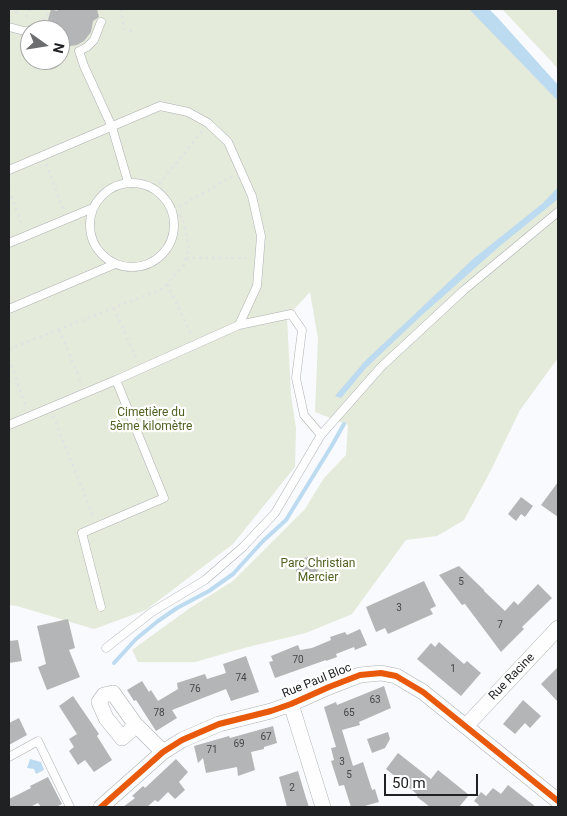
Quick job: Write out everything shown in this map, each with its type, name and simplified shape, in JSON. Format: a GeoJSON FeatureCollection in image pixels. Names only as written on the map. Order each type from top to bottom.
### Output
{"type":"FeatureCollection","features":[{"type":"Feature","properties":{"kind":"street","name":"Rue Racine"},"geometry":{"type":"LineString","coordinates":[[466,726],[558,628]]}},
{"type":"Feature","properties":{"kind":"street","name":"Rue Paul Bloc"},"geometry":{"type":"LineString","coordinates":[[101,807],[163,752],[182,740],[219,724],[291,704],[329,686],[360,675],[381,673],[396,676],[423,692],[558,801]]}},
{"type":"Feature","properties":{"kind":"street"},"geometry":{"type":"LineString","coordinates":[[291,704],[323,807]]}},
{"type":"Feature","properties":{"kind":"street"},"geometry":{"type":"LineString","coordinates":[[135,724],[163,752]]}},
{"type":"Feature","properties":{"kind":"lane"},"geometry":{"type":"LineString","coordinates":[[101,22],[94,40],[79,51],[112,127],[128,182]]}},
{"type":"Feature","properties":{"kind":"lane"},"geometry":{"type":"LineString","coordinates":[[9,170],[160,106],[188,112],[208,123],[228,142],[242,171],[252,196],[261,236],[257,286],[239,325]]}},
{"type":"Feature","properties":{"kind":"lane"},"geometry":{"type":"LineString","coordinates":[[128,182],[142,183],[155,189],[166,198],[175,224],[172,238],[166,251],[156,260],[143,266],[129,267],[115,264],[104,257],[95,246],[90,234],[93,208],[99,198],[107,190],[128,182]]}},
{"type":"Feature","properties":{"kind":"lane"},"geometry":{"type":"LineString","coordinates":[[9,244],[93,208]]}},
{"type":"Feature","properties":{"kind":"lane"},"geometry":{"type":"LineString","coordinates":[[106,648],[152,612],[205,580],[243,547],[275,513],[321,435],[381,367],[464,290],[558,212]]}},
{"type":"Feature","properties":{"kind":"lane"},"geometry":{"type":"LineString","coordinates":[[9,309],[115,264]]}},
{"type":"Feature","properties":{"kind":"lane"},"geometry":{"type":"LineString","coordinates":[[9,425],[239,325],[291,314],[302,330],[296,378],[304,415],[321,435]]}},
{"type":"Feature","properties":{"kind":"lane"},"geometry":{"type":"LineString","coordinates":[[101,607],[82,534],[164,498],[116,380]]}},
{"type":"Feature","properties":{"kind":"lane"},"geometry":{"type":"LineString","coordinates":[[9,757],[38,741],[70,807]]}},
{"type":"Feature","properties":{"kind":"path"},"geometry":{"type":"LineString","coordinates":[[15,14],[20,9]]}},
{"type":"Feature","properties":{"kind":"path"},"geometry":{"type":"LineString","coordinates":[[26,17],[30,9]]}},
{"type":"Feature","properties":{"kind":"path"},"geometry":{"type":"LineString","coordinates":[[43,20],[50,9]]}},
{"type":"Feature","properties":{"kind":"path"},"geometry":{"type":"LineString","coordinates":[[121,9],[124,29],[132,32]]}},
{"type":"Feature","properties":{"kind":"path"},"geometry":{"type":"LineString","coordinates":[[155,189],[208,123]]}},
{"type":"Feature","properties":{"kind":"path"},"geometry":{"type":"LineString","coordinates":[[43,156],[67,219]]}},
{"type":"Feature","properties":{"kind":"path"},"geometry":{"type":"LineString","coordinates":[[9,349],[162,289],[184,265],[189,245],[182,217],[172,211],[242,171]]}},
{"type":"Feature","properties":{"kind":"path"},"geometry":{"type":"LineString","coordinates":[[9,190],[27,236]]}},
{"type":"Feature","properties":{"kind":"path"},"geometry":{"type":"LineString","coordinates":[[186,258],[259,258]]}},
{"type":"Feature","properties":{"kind":"path"},"geometry":{"type":"LineString","coordinates":[[167,284],[196,344]]}},
{"type":"Feature","properties":{"kind":"path"},"geometry":{"type":"LineString","coordinates":[[114,308],[141,369]]}},
{"type":"Feature","properties":{"kind":"path"},"geometry":{"type":"LineString","coordinates":[[59,330],[86,393]]}},
{"type":"Feature","properties":{"kind":"path"},"geometry":{"type":"LineString","coordinates":[[9,359],[30,416]]}},
{"type":"Feature","properties":{"kind":"path"},"geometry":{"type":"LineString","coordinates":[[50,408],[98,527]]}},
{"type":"Feature","properties":{"kind":"green space"},"geometry":{"type":"Polygon","coordinates":[[[9,9],[472,9],[558,97],[558,358],[520,410],[464,520],[437,536],[406,540],[352,614],[306,633],[195,662],[138,662],[132,650],[190,608],[233,581],[305,509],[324,478],[346,455],[348,425],[315,412],[318,339],[310,292],[287,317],[291,396],[296,428],[295,467],[233,544],[146,610],[94,629],[9,605],[9,9]]]}},
{"type":"Feature","properties":{"kind":"green space"},"geometry":{"type":"Polygon","coordinates":[[[502,9],[558,9],[558,69],[551,61],[502,9]]]}},
{"type":"Feature","properties":{"kind":"water"},"geometry":{"type":"Polygon","coordinates":[[[469,9],[489,9],[497,17],[558,85],[558,101],[469,9]]]}},
{"type":"Feature","properties":{"kind":"water"},"geometry":{"type":"Polygon","coordinates":[[[558,187],[558,199],[501,245],[422,315],[366,368],[341,398],[335,396],[365,361],[473,259],[543,203],[558,187]]]}},
{"type":"Feature","properties":{"kind":"water"},"geometry":{"type":"Polygon","coordinates":[[[30,759],[41,762],[44,770],[36,774],[34,769],[27,768],[30,759]]]}},
{"type":"Feature","properties":{"kind":"building"},"geometry":{"type":"Polygon","coordinates":[[[51,9],[57,11],[58,9],[97,9],[99,17],[93,21],[91,32],[84,41],[70,46],[70,20],[48,20],[51,9]]]}},
{"type":"Feature","properties":{"kind":"building"},"geometry":{"type":"Polygon","coordinates":[[[558,482],[558,517],[541,505],[558,482]]]}},
{"type":"Feature","properties":{"kind":"building"},"geometry":{"type":"Polygon","coordinates":[[[521,497],[533,506],[525,517],[521,514],[516,521],[508,514],[521,497]]]}},
{"type":"Feature","properties":{"kind":"building"},"geometry":{"type":"Polygon","coordinates":[[[308,557],[316,562],[318,570],[310,581],[302,579],[296,572],[296,565],[301,559],[308,557]]]}},
{"type":"Feature","properties":{"kind":"building"},"geometry":{"type":"Polygon","coordinates":[[[459,566],[505,611],[514,601],[518,605],[538,584],[552,598],[522,627],[524,629],[501,652],[465,604],[467,603],[462,605],[439,575],[459,566]]]}},
{"type":"Feature","properties":{"kind":"building"},"geometry":{"type":"Polygon","coordinates":[[[424,581],[436,606],[430,609],[433,614],[388,634],[385,628],[376,632],[366,607],[424,581]]]}},
{"type":"Feature","properties":{"kind":"building"},"geometry":{"type":"Polygon","coordinates":[[[68,619],[75,648],[69,650],[80,677],[47,690],[38,667],[46,664],[37,626],[68,619]]]}},
{"type":"Feature","properties":{"kind":"building"},"geometry":{"type":"Polygon","coordinates":[[[360,629],[367,645],[355,650],[354,647],[336,654],[337,657],[275,678],[269,662],[273,661],[271,656],[298,645],[300,650],[312,648],[331,640],[330,637],[345,632],[347,635],[360,629]]]}},
{"type":"Feature","properties":{"kind":"building"},"geometry":{"type":"Polygon","coordinates":[[[18,640],[22,661],[9,663],[9,641],[18,640]]]}},
{"type":"Feature","properties":{"kind":"building"},"geometry":{"type":"Polygon","coordinates":[[[439,642],[464,664],[467,661],[481,673],[461,696],[417,659],[431,643],[435,647],[439,642]]]}},
{"type":"Feature","properties":{"kind":"building"},"geometry":{"type":"Polygon","coordinates":[[[246,656],[259,692],[231,701],[226,689],[172,710],[177,718],[156,731],[136,700],[134,701],[127,690],[142,681],[158,701],[178,689],[177,683],[205,674],[207,679],[226,673],[223,664],[246,656]]]}},
{"type":"Feature","properties":{"kind":"building"},"geometry":{"type":"Polygon","coordinates":[[[558,667],[558,702],[541,684],[558,667]]]}},
{"type":"Feature","properties":{"kind":"building"},"geometry":{"type":"Polygon","coordinates":[[[384,686],[391,708],[359,722],[360,725],[342,730],[353,766],[363,762],[372,790],[375,789],[379,802],[361,807],[351,807],[344,785],[339,786],[331,761],[334,760],[331,748],[336,747],[324,707],[336,702],[337,705],[384,686]]]}},
{"type":"Feature","properties":{"kind":"building"},"geometry":{"type":"Polygon","coordinates":[[[73,696],[99,734],[97,736],[112,760],[94,772],[85,760],[78,765],[69,751],[74,747],[69,739],[77,734],[59,706],[73,696]]]}},
{"type":"Feature","properties":{"kind":"building"},"geometry":{"type":"Polygon","coordinates":[[[523,700],[541,716],[530,728],[525,723],[515,734],[503,724],[523,700]]]}},
{"type":"Feature","properties":{"kind":"building"},"geometry":{"type":"Polygon","coordinates":[[[19,718],[27,735],[9,745],[9,723],[19,718]]]}},
{"type":"Feature","properties":{"kind":"building"},"geometry":{"type":"Polygon","coordinates":[[[273,726],[277,743],[251,752],[255,770],[238,776],[237,767],[206,773],[203,758],[198,763],[194,746],[273,726]]]}},
{"type":"Feature","properties":{"kind":"building"},"geometry":{"type":"Polygon","coordinates":[[[388,732],[390,739],[385,748],[372,753],[367,739],[388,732]]]}},
{"type":"Feature","properties":{"kind":"building"},"geometry":{"type":"Polygon","coordinates":[[[398,753],[431,779],[438,770],[469,795],[459,807],[430,807],[386,769],[398,753]]]}},
{"type":"Feature","properties":{"kind":"building"},"geometry":{"type":"Polygon","coordinates":[[[176,759],[188,772],[179,782],[185,790],[175,799],[168,792],[158,802],[155,800],[147,807],[123,807],[135,798],[132,796],[143,786],[145,788],[176,759]]]}},
{"type":"Feature","properties":{"kind":"building"},"geometry":{"type":"Polygon","coordinates":[[[298,771],[309,807],[287,807],[279,777],[298,771]]]}},
{"type":"Feature","properties":{"kind":"building"},"geometry":{"type":"Polygon","coordinates":[[[48,777],[62,804],[56,807],[41,807],[38,803],[30,807],[9,807],[9,799],[48,777]]]}},
{"type":"Feature","properties":{"kind":"building"},"geometry":{"type":"Polygon","coordinates":[[[508,785],[536,807],[477,807],[479,805],[474,801],[481,792],[486,796],[493,788],[501,794],[508,785]]]}},
{"type":"Feature","properties":{"kind":"waterway"},"geometry":{"type":"LineString","coordinates":[[114,663],[136,639],[158,621],[177,608],[209,591],[233,574],[263,541],[286,520],[344,424]]}},
{"type":"Feature","properties":{"kind":"cycle path"},"geometry":{"type":"LineString","coordinates":[[101,807],[163,752],[182,740],[219,724],[291,704],[360,675],[381,673],[396,676],[423,692],[558,801]]}},
{"type":"Feature","properties":{"kind":"park label","name":"Cimetière du 5ème kilomètre"},"geometry":{"type":"Point","coordinates":[151,420]}},
{"type":"Feature","properties":{"kind":"park label","name":"Parc Christian Mercier"},"geometry":{"type":"Point","coordinates":[318,571]}}]}
